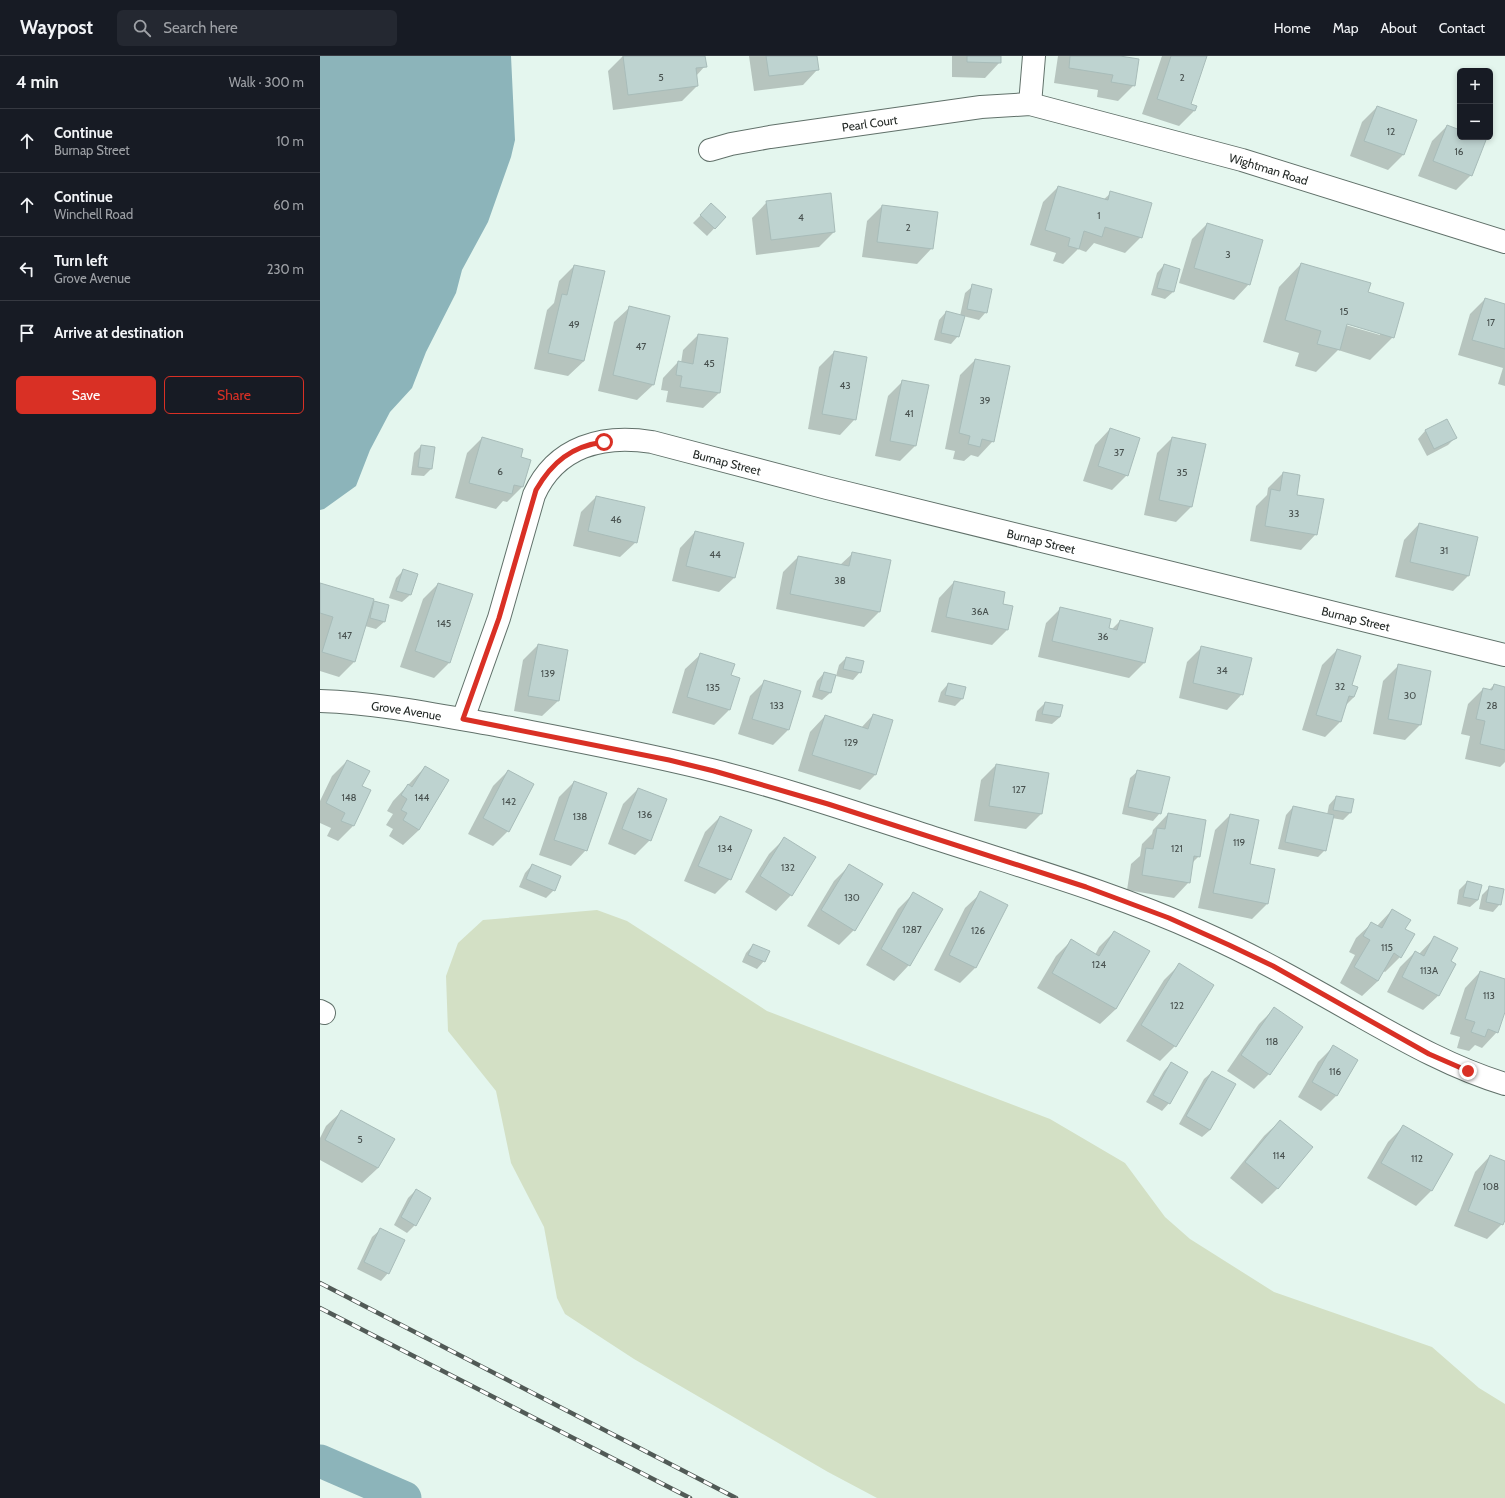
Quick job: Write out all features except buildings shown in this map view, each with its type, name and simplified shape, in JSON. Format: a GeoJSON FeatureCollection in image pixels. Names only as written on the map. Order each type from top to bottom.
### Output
{"type":"FeatureCollection","features":[{"type":"Feature","properties":{"kind":"street"},"geometry":{"type":"LineString","coordinates":[[1030,104],[1034,56]]}},
{"type":"Feature","properties":{"kind":"street","name":"Pearl Court"},"geometry":{"type":"LineString","coordinates":[[710,150],[731,144],[770,137],[981,107],[1030,104]]}},
{"type":"Feature","properties":{"kind":"street","name":"Wightman Road"},"geometry":{"type":"LineString","coordinates":[[1030,104],[1242,160],[1505,242]]}},
{"type":"Feature","properties":{"kind":"street","name":"Burnap Street"},"geometry":{"type":"LineString","coordinates":[[463,719],[499,618],[534,495],[543,478],[562,458],[578,448],[618,440],[639,440],[652,442],[827,488],[1505,655]]}},
{"type":"Feature","properties":{"kind":"street","name":"Grove Avenue"},"geometry":{"type":"LineString","coordinates":[[320,701],[373,706],[463,719],[625,750],[714,771],[828,804],[1086,887],[1169,918],[1229,945],[1273,966],[1429,1054],[1468,1071],[1505,1084]]}},
{"type":"Feature","properties":{"kind":"green space"},"geometry":{"type":"Polygon","coordinates":[[[597,910],[627,921],[767,1011],[1050,1119],[1125,1163],[1165,1217],[1190,1239],[1274,1292],[1432,1347],[1479,1388],[1505,1404],[1505,1498],[877,1498],[828,1472],[634,1359],[565,1314],[557,1298],[544,1227],[511,1163],[496,1091],[448,1031],[446,976],[458,943],[483,920],[597,910]]]}},
{"type":"Feature","properties":{"kind":"water"},"geometry":{"type":"Polygon","coordinates":[[[320,56],[511,56],[515,140],[511,157],[488,222],[462,270],[456,293],[426,352],[412,388],[390,412],[370,450],[356,486],[324,509],[320,510],[320,56]]]}},
{"type":"Feature","properties":{"kind":"waterway"},"geometry":{"type":"LineString","coordinates":[[320,1461],[405,1498]]}},
{"type":"Feature","properties":{"kind":"railway"},"geometry":{"type":"LineString","coordinates":[[320,1283],[736,1498]]}},
{"type":"Feature","properties":{"kind":"railway"},"geometry":{"type":"LineString","coordinates":[[320,1308],[690,1498]]}},
{"type":"Feature","properties":{"kind":"route"},"geometry":{"type":"LineString","coordinates":[[604,442],[578,448],[566,455],[546,474],[536,490],[499,618],[463,719],[544,734],[714,771],[828,804],[1086,887],[1200,931],[1273,966],[1429,1054],[1468,1071]]}}]}
